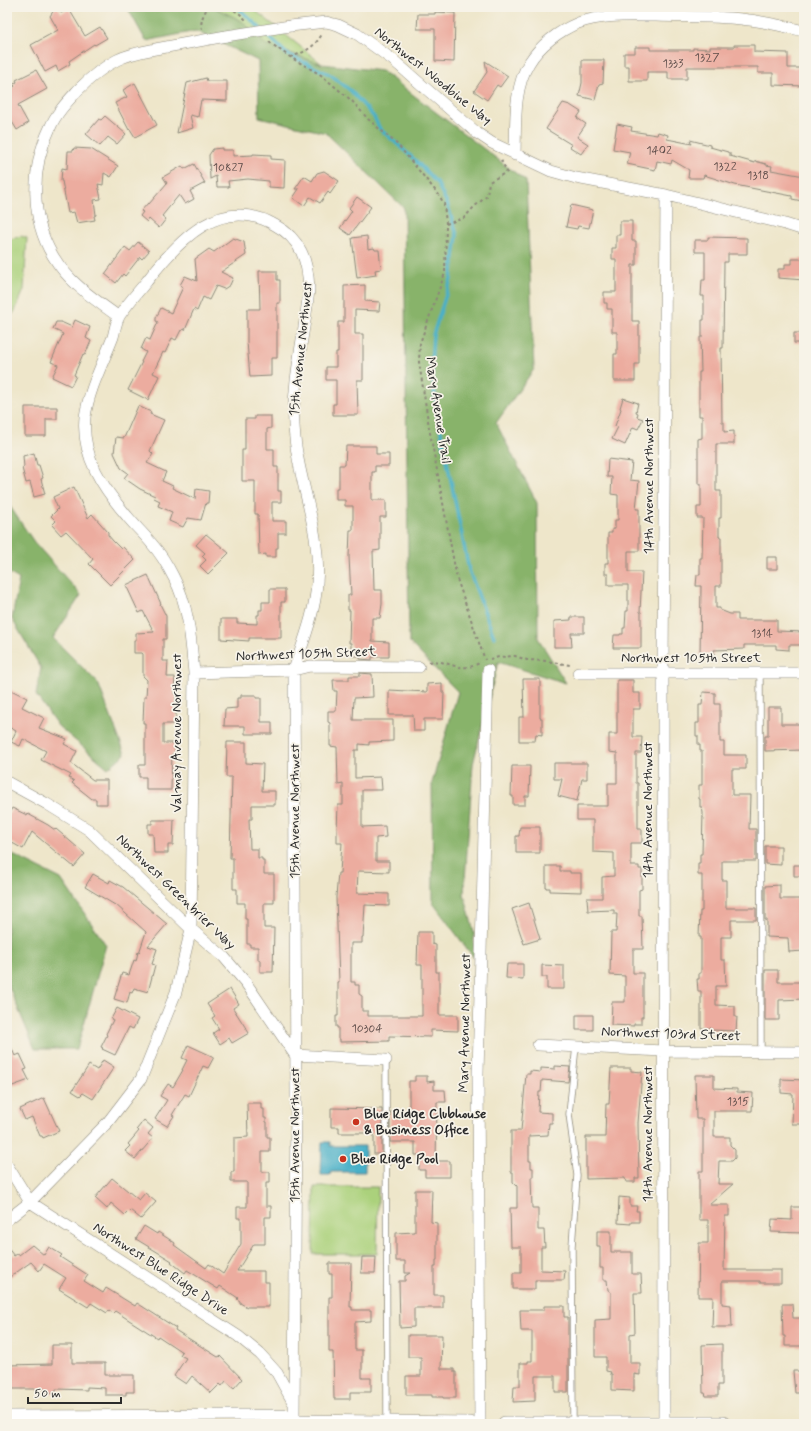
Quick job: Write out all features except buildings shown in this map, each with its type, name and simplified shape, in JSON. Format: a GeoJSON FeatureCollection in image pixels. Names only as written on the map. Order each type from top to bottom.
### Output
{"type":"FeatureCollection","features":[{"type":"Feature","properties":{"kind":"main road"},"geometry":{"type":"LineString","coordinates":[[293,1421],[470,1424]]}},
{"type":"Feature","properties":{"kind":"main road"},"geometry":{"type":"LineString","coordinates":[[505,1424],[722,1424]]}},
{"type":"Feature","properties":{"kind":"street"},"geometry":{"type":"LineString","coordinates":[[515,155],[518,98],[520,84],[524,73],[536,53],[545,43],[573,26],[593,19],[608,17],[724,17],[774,24],[804,31]]}},
{"type":"Feature","properties":{"kind":"street","name":"Northwest Woodbine Way"},"geometry":{"type":"LineString","coordinates":[[119,317],[85,293],[62,270],[46,243],[38,213],[35,187],[44,142],[50,128],[64,106],[86,82],[116,60],[131,54],[203,40],[290,26],[326,22],[338,25],[357,34],[393,60],[472,128],[492,143],[551,171],[563,175],[666,195],[804,230]]}},
{"type":"Feature","properties":{"kind":"street","name":"14th Avenue Northwest"},"geometry":{"type":"LineString","coordinates":[[664,1424],[663,673],[666,195]]}},
{"type":"Feature","properties":{"kind":"street","name":"Valmay Avenue Northwest"},"geometry":{"type":"LineString","coordinates":[[7,1220],[30,1202],[108,1122],[141,1079],[176,992],[191,929],[194,673],[192,641],[187,614],[182,595],[164,560],[128,517],[101,481],[89,455],[85,428],[90,396],[119,317],[166,256],[181,241],[196,229],[213,220],[227,216],[252,216],[268,221]]}},
{"type":"Feature","properties":{"kind":"street","name":"15th Avenue Northwest"},"geometry":{"type":"LineString","coordinates":[[268,221],[287,232],[295,240],[301,250],[309,275],[308,305],[295,389],[293,422],[296,453],[314,531],[317,555],[317,583],[311,615],[294,670],[296,1095],[293,1421]]}},
{"type":"Feature","properties":{"kind":"street","name":"Mary Avenue Northwest"},"geometry":{"type":"LineString","coordinates":[[480,1424],[478,1074],[486,665]]}},
{"type":"Feature","properties":{"kind":"street","name":"Northwest 105th Street"},"geometry":{"type":"LineString","coordinates":[[194,673],[294,670],[310,666],[419,667]]}},
{"type":"Feature","properties":{"kind":"street","name":"Northwest 105th Street"},"geometry":{"type":"LineString","coordinates":[[578,673],[804,673]]}},
{"type":"Feature","properties":{"kind":"street","name":"Northwest Greenbrier Way"},"geometry":{"type":"LineString","coordinates":[[7,782],[89,830],[191,929],[224,957],[246,983],[295,1055]]}},
{"type":"Feature","properties":{"kind":"street","name":"Northwest 103rd Street"},"geometry":{"type":"LineString","coordinates":[[538,1045],[663,1051],[804,1052]]}},
{"type":"Feature","properties":{"kind":"street"},"geometry":{"type":"LineString","coordinates":[[295,1055],[386,1060]]}},
{"type":"Feature","properties":{"kind":"street","name":"Northwest Blue Ridge Drive"},"geometry":{"type":"LineString","coordinates":[[7,1165],[30,1202],[238,1336],[260,1354],[277,1373],[293,1402]]}},
{"type":"Feature","properties":{"kind":"street"},"geometry":{"type":"LineString","coordinates":[[7,1416],[54,1420],[293,1421]]}},
{"type":"Feature","properties":{"kind":"lane"},"geometry":{"type":"LineString","coordinates":[[760,673],[761,1052]]}},
{"type":"Feature","properties":{"kind":"lane"},"geometry":{"type":"LineString","coordinates":[[573,1424],[572,1246],[577,1175],[569,1114],[576,1046]]}},
{"type":"Feature","properties":{"kind":"lane"},"geometry":{"type":"LineString","coordinates":[[386,1060],[387,1423]]}},
{"type":"Feature","properties":{"kind":"path"},"geometry":{"type":"LineString","coordinates":[[203,40],[201,24],[203,15],[208,7]]}},
{"type":"Feature","properties":{"kind":"path"},"geometry":{"type":"LineString","coordinates":[[229,7],[240,14],[250,24]]}},
{"type":"Feature","properties":{"kind":"path"},"geometry":{"type":"LineString","coordinates":[[290,57],[301,54],[317,42],[322,35],[326,22]]}},
{"type":"Feature","properties":{"kind":"path","name":"Mary Avenue Trail"},"geometry":{"type":"LineString","coordinates":[[265,39],[290,57],[321,75],[352,101],[368,119],[398,146],[439,195],[444,204],[446,224],[445,273],[420,343],[419,362],[429,428],[457,579],[486,665]]}},
{"type":"Feature","properties":{"kind":"path"},"geometry":{"type":"LineString","coordinates":[[446,224],[464,218],[487,196],[489,182],[507,172],[492,143]]}},
{"type":"Feature","properties":{"kind":"path"},"geometry":{"type":"LineString","coordinates":[[419,667],[432,661],[461,668],[473,667],[486,665],[499,657],[515,656],[527,660],[546,661],[570,666],[578,673]]}},
{"type":"Feature","properties":{"kind":"green space"},"geometry":{"type":"Polygon","coordinates":[[[127,7],[213,7],[242,21],[266,45],[322,64],[382,71],[526,181],[534,369],[496,423],[537,503],[538,638],[566,683],[498,662],[473,764],[464,894],[474,932],[474,958],[433,903],[432,783],[458,692],[409,642],[404,208],[326,133],[259,117],[258,61],[196,31],[146,41],[127,7]]]}},
{"type":"Feature","properties":{"kind":"green space"},"geometry":{"type":"Polygon","coordinates":[[[213,7],[251,7],[322,64],[265,45],[242,21],[213,7]]]}},
{"type":"Feature","properties":{"kind":"green space"},"geometry":{"type":"Polygon","coordinates":[[[21,236],[27,238],[24,290],[15,311],[7,322],[7,240],[21,236]]]}},
{"type":"Feature","properties":{"kind":"green space"},"geometry":{"type":"Polygon","coordinates":[[[7,502],[34,542],[81,595],[53,638],[98,683],[125,754],[108,768],[58,726],[36,695],[41,668],[12,619],[19,579],[7,572],[7,502]]]}},
{"type":"Feature","properties":{"kind":"green space"},"geometry":{"type":"Polygon","coordinates":[[[7,852],[61,879],[106,945],[77,1049],[35,1049],[7,982],[7,852]]]}},
{"type":"Feature","properties":{"kind":"green space"},"geometry":{"type":"Polygon","coordinates":[[[314,1187],[378,1187],[377,1254],[313,1254],[314,1187]]]}},
{"type":"Feature","properties":{"kind":"water","name":"Blue Ridge Pool"},"geometry":{"type":"Polygon","coordinates":[[[322,1142],[330,1142],[330,1146],[365,1146],[365,1172],[331,1172],[330,1175],[321,1175],[322,1142]]]}},
{"type":"Feature","properties":{"kind":"waterway"},"geometry":{"type":"LineString","coordinates":[[237,7],[260,28]]}},
{"type":"Feature","properties":{"kind":"waterway"},"geometry":{"type":"LineString","coordinates":[[264,32],[287,54],[331,75],[351,91],[374,117],[380,129],[414,159],[437,183],[447,203],[457,235],[451,279],[433,335],[431,365],[437,412],[469,570],[494,637]]}},
{"type":"Feature","properties":{"kind":"place","name":"Blue Ridge Clubhouse & Business Office"},"geometry":{"type":"Point","coordinates":[356,1122]}},
{"type":"Feature","properties":{"kind":"place","name":"Blue Ridge Pool"},"geometry":{"type":"Point","coordinates":[343,1159]}}]}
